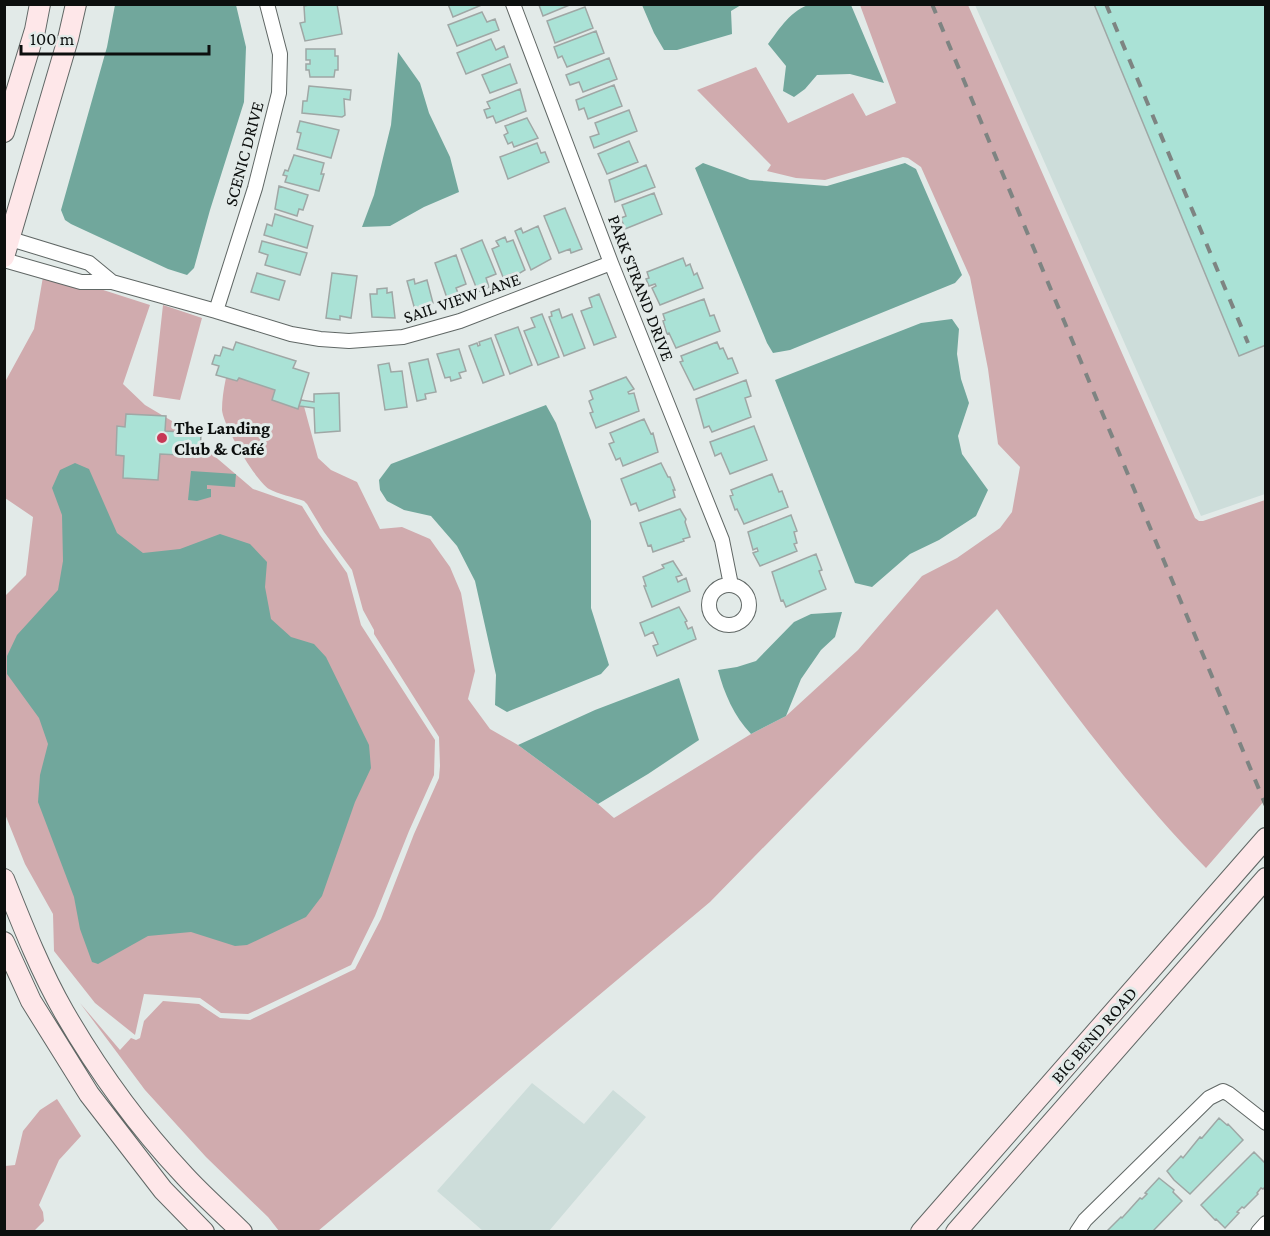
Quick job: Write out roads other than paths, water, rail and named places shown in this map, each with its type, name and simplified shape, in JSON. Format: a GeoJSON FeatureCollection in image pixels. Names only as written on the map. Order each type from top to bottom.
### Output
{"type":"FeatureCollection","features":[{"type":"Feature","properties":{"kind":"street"},"geometry":{"type":"LineString","coordinates":[[4,132],[35,30],[40,4]]}},
{"type":"Feature","properties":{"kind":"street"},"geometry":{"type":"LineString","coordinates":[[4,259],[7,237],[68,39],[76,4]]}},
{"type":"Feature","properties":{"kind":"street","name":"SCENIC DRIVE"},"geometry":{"type":"LineString","coordinates":[[216,310],[255,188],[279,93],[280,54],[267,4]]}},
{"type":"Feature","properties":{"kind":"street","name":"PARK STRAND DRIVE"},"geometry":{"type":"LineString","coordinates":[[513,4],[610,263],[722,540],[731,585]]}},
{"type":"Feature","properties":{"kind":"street","name":"SAIL VIEW LANE"},"geometry":{"type":"LineString","coordinates":[[7,237],[89,263],[112,282]]}},
{"type":"Feature","properties":{"kind":"street","name":"SAIL VIEW LANE"},"geometry":{"type":"LineString","coordinates":[[4,259],[81,282],[112,282],[216,310],[291,334],[349,341],[403,337],[460,321],[610,263]]}},
{"type":"Feature","properties":{"kind":"street","name":"BIG BEND ROAD"},"geometry":{"type":"LineString","coordinates":[[921,1232],[1266,838]]}},
{"type":"Feature","properties":{"kind":"street","name":"BIG BEND ROAD"},"geometry":{"type":"LineString","coordinates":[[956,1232],[1266,878]]}},
{"type":"Feature","properties":{"kind":"street"},"geometry":{"type":"LineString","coordinates":[[4,879],[28,938],[63,1010],[84,1046],[134,1115],[182,1174],[242,1232]]}},
{"type":"Feature","properties":{"kind":"street"},"geometry":{"type":"LineString","coordinates":[[4,942],[31,1001],[89,1094],[163,1190],[204,1232]]}},
{"type":"Feature","properties":{"kind":"street"},"geometry":{"type":"LineString","coordinates":[[1077,1232],[1085,1220],[1209,1098],[1223,1091],[1266,1123]]}},
{"type":"Feature","properties":{"kind":"street"},"geometry":{"type":"LineString","coordinates":[[1258,1232],[1266,1223]]}},
{"type":"Feature","properties":{"kind":"railway"},"geometry":{"type":"LineString","coordinates":[[932,4],[1266,806]]}},
{"type":"Feature","properties":{"kind":"railway"},"geometry":{"type":"LineString","coordinates":[[1106,4],[1248,343]]}},
{"type":"Feature","properties":{"kind":"place","name":"The Landing Club & Café"},"geometry":{"type":"Point","coordinates":[162,438]}}]}
